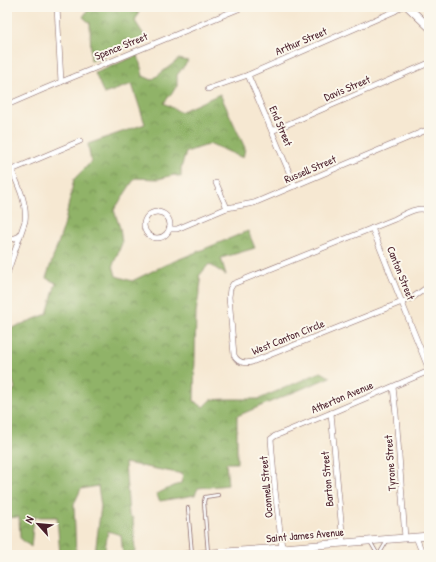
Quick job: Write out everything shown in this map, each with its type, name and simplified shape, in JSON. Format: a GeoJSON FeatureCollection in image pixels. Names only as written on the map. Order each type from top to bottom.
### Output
{"type":"FeatureCollection","features":[{"type":"Feature","properties":{"kind":"main road"},"geometry":{"type":"LineString","coordinates":[[408,7],[429,27]]}},
{"type":"Feature","properties":{"kind":"main road","name":"Saint James Avenue"},"geometry":{"type":"LineString","coordinates":[[183,555],[281,552],[342,543],[429,536]]}},
{"type":"Feature","properties":{"kind":"street"},"geometry":{"type":"LineString","coordinates":[[56,7],[61,82]]}},
{"type":"Feature","properties":{"kind":"street","name":"Spence Street"},"geometry":{"type":"LineString","coordinates":[[7,105],[243,7]]}},
{"type":"Feature","properties":{"kind":"street","name":"Arthur Street"},"geometry":{"type":"LineString","coordinates":[[208,89],[248,75],[395,11],[401,7]]}},
{"type":"Feature","properties":{"kind":"street","name":"Davis Street"},"geometry":{"type":"LineString","coordinates":[[272,131],[429,63]]}},
{"type":"Feature","properties":{"kind":"street","name":"End Street"},"geometry":{"type":"LineString","coordinates":[[248,75],[295,186]]}},
{"type":"Feature","properties":{"kind":"street","name":"Russell Street"},"geometry":{"type":"LineString","coordinates":[[169,229],[177,229],[227,208],[254,203],[429,129]]}},
{"type":"Feature","properties":{"kind":"street"},"geometry":{"type":"LineString","coordinates":[[9,171],[80,141]]}},
{"type":"Feature","properties":{"kind":"street"},"geometry":{"type":"LineString","coordinates":[[7,159],[9,171],[24,201],[26,216],[7,274]]}},
{"type":"Feature","properties":{"kind":"street"},"geometry":{"type":"LineString","coordinates":[[216,183],[227,208]]}},
{"type":"Feature","properties":{"kind":"street"},"geometry":{"type":"LineString","coordinates":[[372,228],[410,212],[424,209],[429,210]]}},
{"type":"Feature","properties":{"kind":"street"},"geometry":{"type":"LineString","coordinates":[[160,212],[167,217],[169,221],[169,229],[167,234],[163,236],[156,238],[152,237],[145,232],[145,220],[151,213],[160,212]]}},
{"type":"Feature","properties":{"kind":"street","name":"Canton Street"},"geometry":{"type":"LineString","coordinates":[[372,228],[429,371]]}},
{"type":"Feature","properties":{"kind":"street","name":"West Canton Circle"},"geometry":{"type":"LineString","coordinates":[[372,228],[233,284],[230,289],[229,297],[234,355],[242,362],[252,362],[402,302]]}},
{"type":"Feature","properties":{"kind":"street"},"geometry":{"type":"LineString","coordinates":[[7,241],[20,236]]}},
{"type":"Feature","properties":{"kind":"street"},"geometry":{"type":"LineString","coordinates":[[402,302],[412,298],[429,286]]}},
{"type":"Feature","properties":{"kind":"street","name":"Atherton Avenue"},"geometry":{"type":"LineString","coordinates":[[272,447],[271,439],[275,436],[429,371]]}},
{"type":"Feature","properties":{"kind":"street","name":"Tyrone Street"},"geometry":{"type":"LineString","coordinates":[[393,387],[405,538]]}},
{"type":"Feature","properties":{"kind":"street","name":"Barton Street"},"geometry":{"type":"LineString","coordinates":[[331,413],[342,543]]}},
{"type":"Feature","properties":{"kind":"street","name":"Oconnell Street"},"geometry":{"type":"LineString","coordinates":[[272,447],[281,552]]}},
{"type":"Feature","properties":{"kind":"street"},"geometry":{"type":"LineString","coordinates":[[416,537],[423,555]]}},
{"type":"Feature","properties":{"kind":"street"},"geometry":{"type":"LineString","coordinates":[[281,552],[289,555]]}},
{"type":"Feature","properties":{"kind":"lane"},"geometry":{"type":"LineString","coordinates":[[204,554],[205,497],[218,495]]}},
{"type":"Feature","properties":{"kind":"lane"},"geometry":{"type":"LineString","coordinates":[[188,508],[192,554]]}},
{"type":"Feature","properties":{"kind":"lane"},"geometry":{"type":"LineString","coordinates":[[380,555],[383,546],[388,539]]}},
{"type":"Feature","properties":{"kind":"lane"},"geometry":{"type":"LineString","coordinates":[[370,541],[380,555]]}},
{"type":"Feature","properties":{"kind":"lane"},"geometry":{"type":"LineString","coordinates":[[356,555],[362,553],[371,555]]}},
{"type":"Feature","properties":{"kind":"green space"},"geometry":{"type":"Polygon","coordinates":[[[90,7],[147,7],[139,11],[135,21],[147,40],[91,61],[90,23],[83,17],[90,7]]]}},
{"type":"Feature","properties":{"kind":"green space"},"geometry":{"type":"Polygon","coordinates":[[[138,55],[143,76],[152,80],[179,59],[188,61],[177,75],[177,86],[164,103],[180,112],[220,94],[245,148],[243,158],[211,144],[186,152],[181,168],[181,177],[174,175],[158,179],[135,178],[114,210],[120,228],[122,243],[113,265],[116,276],[132,281],[165,265],[248,231],[255,248],[221,258],[226,275],[209,264],[199,276],[201,282],[196,312],[194,401],[203,407],[210,400],[259,399],[321,372],[330,377],[237,416],[237,463],[226,463],[228,485],[198,488],[195,495],[160,501],[156,494],[181,483],[183,474],[125,463],[129,515],[133,518],[135,552],[123,554],[121,535],[108,531],[104,555],[95,554],[101,506],[98,486],[81,489],[74,504],[76,555],[60,555],[57,517],[34,517],[31,547],[20,538],[19,517],[7,518],[7,397],[15,388],[10,373],[7,373],[7,330],[47,314],[56,283],[46,278],[64,226],[74,179],[91,162],[88,144],[145,124],[132,84],[104,94],[95,73],[138,55]]]}}]}
